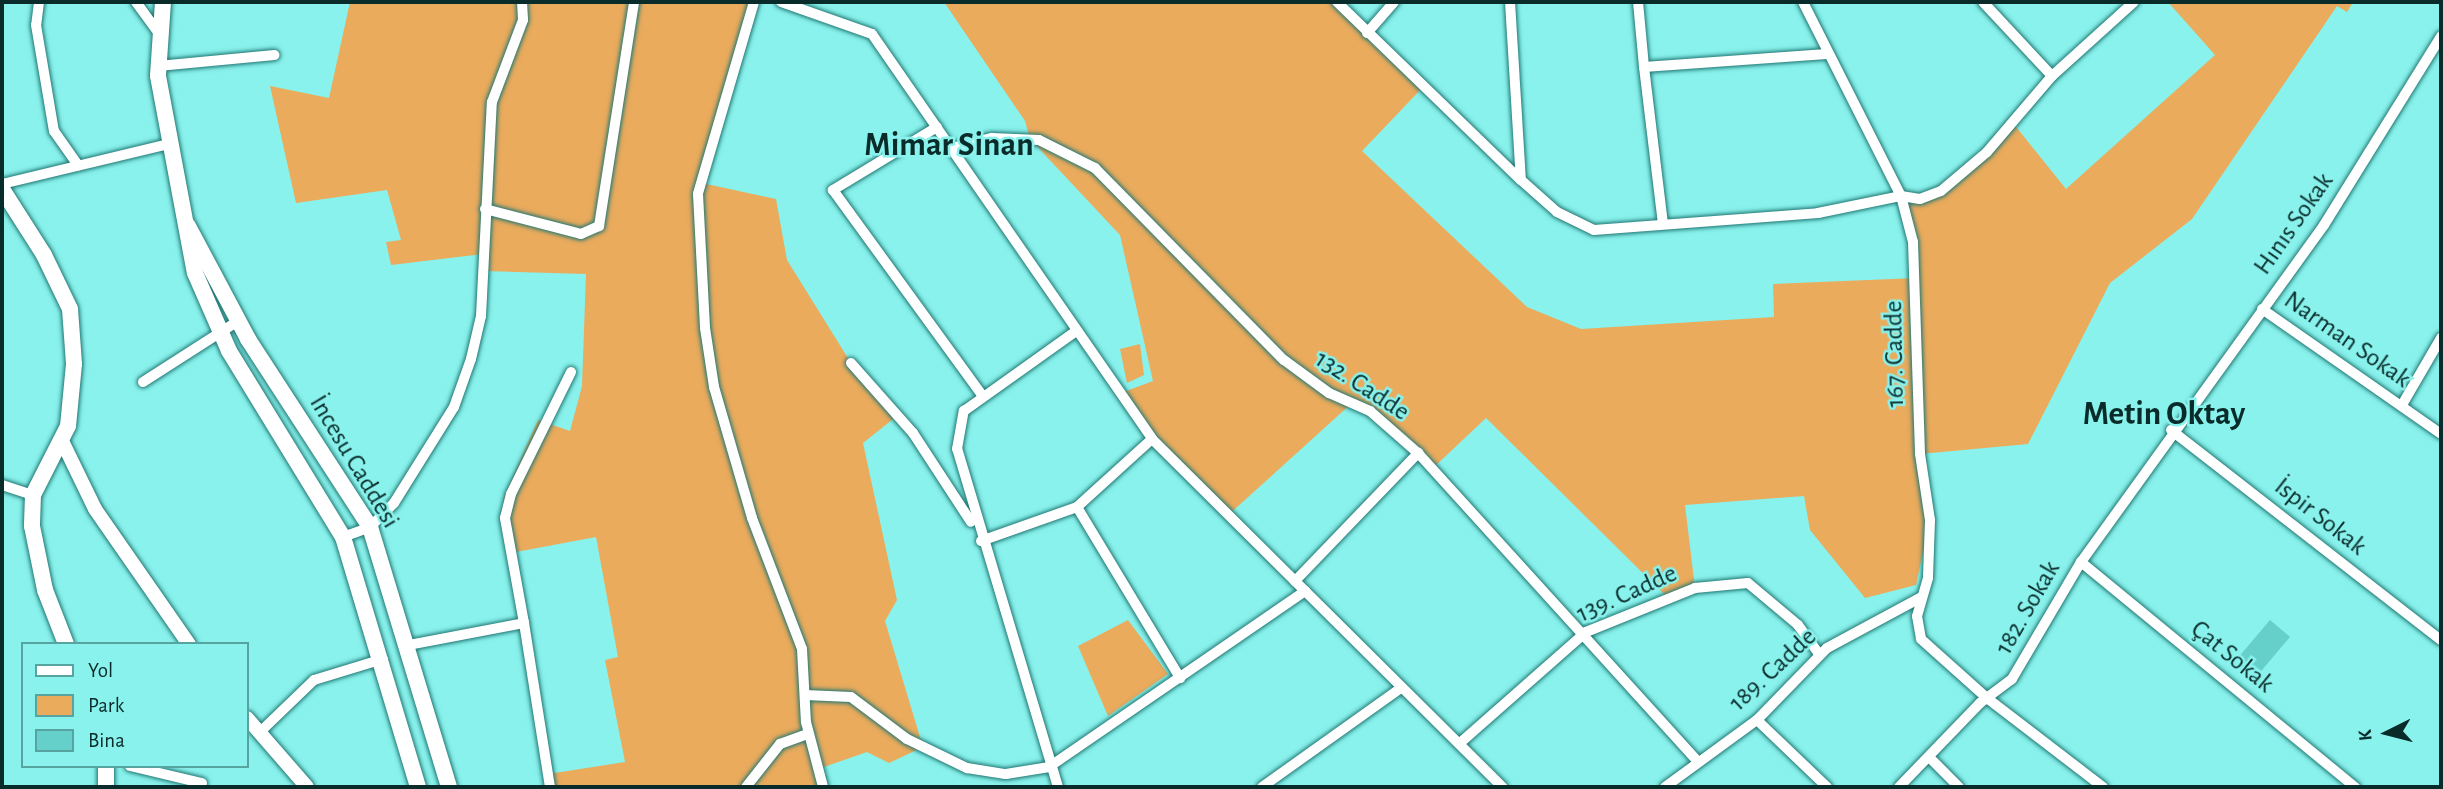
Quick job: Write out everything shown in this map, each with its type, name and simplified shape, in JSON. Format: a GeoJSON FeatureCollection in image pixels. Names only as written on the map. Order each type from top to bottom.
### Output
{"type":"FeatureCollection","features":[{"type":"Feature","properties":{"kind":"main road","name":"İncesu Caddesi"},"geometry":{"type":"LineString","coordinates":[[163,2],[158,32],[158,66],[168,144],[195,274],[221,332],[343,537],[383,659],[418,787]]}},
{"type":"Feature","properties":{"kind":"main road"},"geometry":{"type":"LineString","coordinates":[[2,187],[70,309],[73,383],[63,443],[33,495],[38,555],[65,642]]}},
{"type":"Feature","properties":{"kind":"main road","name":"İncesu Caddesi"},"geometry":{"type":"LineString","coordinates":[[185,221],[238,321],[370,527],[409,645],[449,787]]}},
{"type":"Feature","properties":{"kind":"main road"},"geometry":{"type":"LineString","coordinates":[[106,768],[106,787]]}},
{"type":"Feature","properties":{"kind":"street"},"geometry":{"type":"LineString","coordinates":[[39,2],[36,25],[54,131],[78,165]]}},
{"type":"Feature","properties":{"kind":"street"},"geometry":{"type":"LineString","coordinates":[[136,2],[158,32]]}},
{"type":"Feature","properties":{"kind":"street"},"geometry":{"type":"LineString","coordinates":[[343,537],[370,527],[394,503],[454,407],[481,316],[492,102],[523,20],[522,2]]}},
{"type":"Feature","properties":{"kind":"street"},"geometry":{"type":"LineString","coordinates":[[485,209],[581,234],[599,226],[634,2]]}},
{"type":"Feature","properties":{"kind":"street"},"geometry":{"type":"LineString","coordinates":[[754,2],[698,194],[705,328],[714,387],[752,518],[795,622],[808,734],[823,787]]}},
{"type":"Feature","properties":{"kind":"street"},"geometry":{"type":"LineString","coordinates":[[780,2],[872,34],[937,127],[955,147],[1076,331],[1152,439],[1401,688],[1460,743],[1498,786]]}},
{"type":"Feature","properties":{"kind":"street"},"geometry":{"type":"LineString","coordinates":[[1337,2],[1521,180],[1558,212],[1594,230],[1818,213],[1900,196],[1920,199],[1960,177],[2052,76],[2134,2]]}},
{"type":"Feature","properties":{"kind":"street"},"geometry":{"type":"LineString","coordinates":[[1367,33],[1394,2]]}},
{"type":"Feature","properties":{"kind":"street"},"geometry":{"type":"LineString","coordinates":[[1510,2],[1521,180]]}},
{"type":"Feature","properties":{"kind":"street"},"geometry":{"type":"LineString","coordinates":[[1638,2],[1662,224]]}},
{"type":"Feature","properties":{"kind":"street","name":"167. Cadde"},"geometry":{"type":"LineString","coordinates":[[1803,2],[1900,196],[1913,242],[1920,454],[1930,520],[1928,578],[1920,598],[1921,639],[1987,698],[2102,787]]}},
{"type":"Feature","properties":{"kind":"street"},"geometry":{"type":"LineString","coordinates":[[1983,2],[2052,76]]}},
{"type":"Feature","properties":{"kind":"street","name":"Hınıs Sokak"},"geometry":{"type":"LineString","coordinates":[[2171,430],[2324,225],[2441,36]]}},
{"type":"Feature","properties":{"kind":"street"},"geometry":{"type":"LineString","coordinates":[[1644,67],[1827,54]]}},
{"type":"Feature","properties":{"kind":"street"},"geometry":{"type":"LineString","coordinates":[[158,66],[274,55]]}},
{"type":"Feature","properties":{"kind":"street"},"geometry":{"type":"LineString","coordinates":[[937,127],[833,190],[982,395]]}},
{"type":"Feature","properties":{"kind":"street","name":"132. Cadde"},"geometry":{"type":"LineString","coordinates":[[955,147],[992,138],[1039,140],[1095,168],[1284,360],[1329,393],[1370,411],[1418,453],[1586,632],[1696,760]]}},
{"type":"Feature","properties":{"kind":"street"},"geometry":{"type":"LineString","coordinates":[[2,187],[78,165],[168,144]]}},
{"type":"Feature","properties":{"kind":"street","name":"Narman Sokak"},"geometry":{"type":"LineString","coordinates":[[2262,309],[2441,434]]}},
{"type":"Feature","properties":{"kind":"street"},"geometry":{"type":"LineString","coordinates":[[143,382],[238,321]]}},
{"type":"Feature","properties":{"kind":"street"},"geometry":{"type":"LineString","coordinates":[[1058,787],[1049,767],[981,541],[957,449],[964,411],[982,395],[1076,331]]}},
{"type":"Feature","properties":{"kind":"street"},"geometry":{"type":"LineString","coordinates":[[2402,405],[2441,338]]}},
{"type":"Feature","properties":{"kind":"street"},"geometry":{"type":"LineString","coordinates":[[851,363],[955,489],[981,541]]}},
{"type":"Feature","properties":{"kind":"street"},"geometry":{"type":"LineString","coordinates":[[550,787],[505,518],[511,494],[570,372]]}},
{"type":"Feature","properties":{"kind":"street","name":"182. Sokak"},"geometry":{"type":"LineString","coordinates":[[1899,787],[1987,698],[2012,679],[2081,562],[2171,430]]}},
{"type":"Feature","properties":{"kind":"street","name":"İspir Sokak"},"geometry":{"type":"LineString","coordinates":[[2171,430],[2441,640]]}},
{"type":"Feature","properties":{"kind":"street"},"geometry":{"type":"LineString","coordinates":[[981,541],[1077,507],[1152,439]]}},
{"type":"Feature","properties":{"kind":"street"},"geometry":{"type":"LineString","coordinates":[[63,443],[95,509],[188,642]]}},
{"type":"Feature","properties":{"kind":"street"},"geometry":{"type":"LineString","coordinates":[[1295,581],[1418,453]]}},
{"type":"Feature","properties":{"kind":"street"},"geometry":{"type":"LineString","coordinates":[[2,485],[33,495]]}},
{"type":"Feature","properties":{"kind":"street"},"geometry":{"type":"LineString","coordinates":[[1077,507],[1180,678]]}},
{"type":"Feature","properties":{"kind":"street","name":"Çat Sokak"},"geometry":{"type":"LineString","coordinates":[[2081,562],[2355,787]]}},
{"type":"Feature","properties":{"kind":"street","name":"139. Cadde"},"geometry":{"type":"LineString","coordinates":[[1460,743],[1586,632],[1666,596],[1748,583],[1798,625],[1819,654]]}},
{"type":"Feature","properties":{"kind":"street"},"geometry":{"type":"LineString","coordinates":[[805,695],[851,697],[907,739],[967,768],[1006,774],[1049,767],[1305,591]]}},
{"type":"Feature","properties":{"kind":"street","name":"189. Cadde"},"geometry":{"type":"LineString","coordinates":[[1665,787],[1696,760],[1757,720],[1819,654],[1920,598]]}},
{"type":"Feature","properties":{"kind":"street"},"geometry":{"type":"LineString","coordinates":[[409,645],[524,623]]}},
{"type":"Feature","properties":{"kind":"street"},"geometry":{"type":"LineString","coordinates":[[260,732],[314,680],[383,659]]}},
{"type":"Feature","properties":{"kind":"street"},"geometry":{"type":"LineString","coordinates":[[1262,787],[1401,688]]}},
{"type":"Feature","properties":{"kind":"street"},"geometry":{"type":"LineString","coordinates":[[248,719],[307,787]]}},
{"type":"Feature","properties":{"kind":"street"},"geometry":{"type":"LineString","coordinates":[[1757,720],[1827,787]]}},
{"type":"Feature","properties":{"kind":"street"},"geometry":{"type":"LineString","coordinates":[[746,787],[780,744],[808,734]]}},
{"type":"Feature","properties":{"kind":"street"},"geometry":{"type":"LineString","coordinates":[[1929,757],[1959,787]]}},
{"type":"Feature","properties":{"kind":"street"},"geometry":{"type":"LineString","coordinates":[[138,768],[202,783]]}},
{"type":"Feature","properties":{"kind":"green space"},"geometry":{"type":"Polygon","coordinates":[[[350,2],[754,2],[702,183],[776,199],[787,260],[851,363],[897,416],[863,443],[897,600],[885,621],[923,747],[889,763],[867,752],[818,769],[823,787],[550,787],[548,774],[625,762],[605,660],[618,657],[596,537],[516,552],[503,499],[538,420],[570,431],[582,386],[586,274],[484,271],[483,254],[391,265],[386,242],[401,240],[387,190],[296,203],[270,86],[329,98],[350,2]]]}},
{"type":"Feature","properties":{"kind":"green space"},"geometry":{"type":"Polygon","coordinates":[[[944,2],[1337,2],[1425,85],[1362,151],[1527,307],[1581,329],[1774,317],[1773,284],[1916,278],[1901,196],[1941,191],[2013,123],[2066,189],[2215,55],[2168,2],[2353,2],[2347,12],[2337,6],[2192,219],[2110,283],[2028,444],[1920,454],[1930,520],[1916,585],[1865,598],[1810,530],[1804,496],[1685,505],[1695,588],[1666,596],[1486,418],[1433,468],[1352,403],[1226,517],[1118,394],[1153,381],[1120,235],[1030,139],[1025,121],[944,2]]]}},
{"type":"Feature","properties":{"kind":"green space"},"geometry":{"type":"Polygon","coordinates":[[[1140,344],[1144,375],[1127,383],[1120,349],[1140,344]]]}},
{"type":"Feature","properties":{"kind":"green space"},"geometry":{"type":"Polygon","coordinates":[[[1128,620],[1168,674],[1108,716],[1078,646],[1128,620]]]}},
{"type":"Feature","properties":{"kind":"building"},"geometry":{"type":"Polygon","coordinates":[[[2270,620],[2290,637],[2257,676],[2237,659],[2270,620]]]}},
{"type":"Feature","properties":{"kind":"district","name":"Mimar Sinan"},"geometry":{"type":"Point","coordinates":[949,146]}},
{"type":"Feature","properties":{"kind":"district","name":"Metin Oktay"},"geometry":{"type":"Point","coordinates":[2164,415]}}]}
